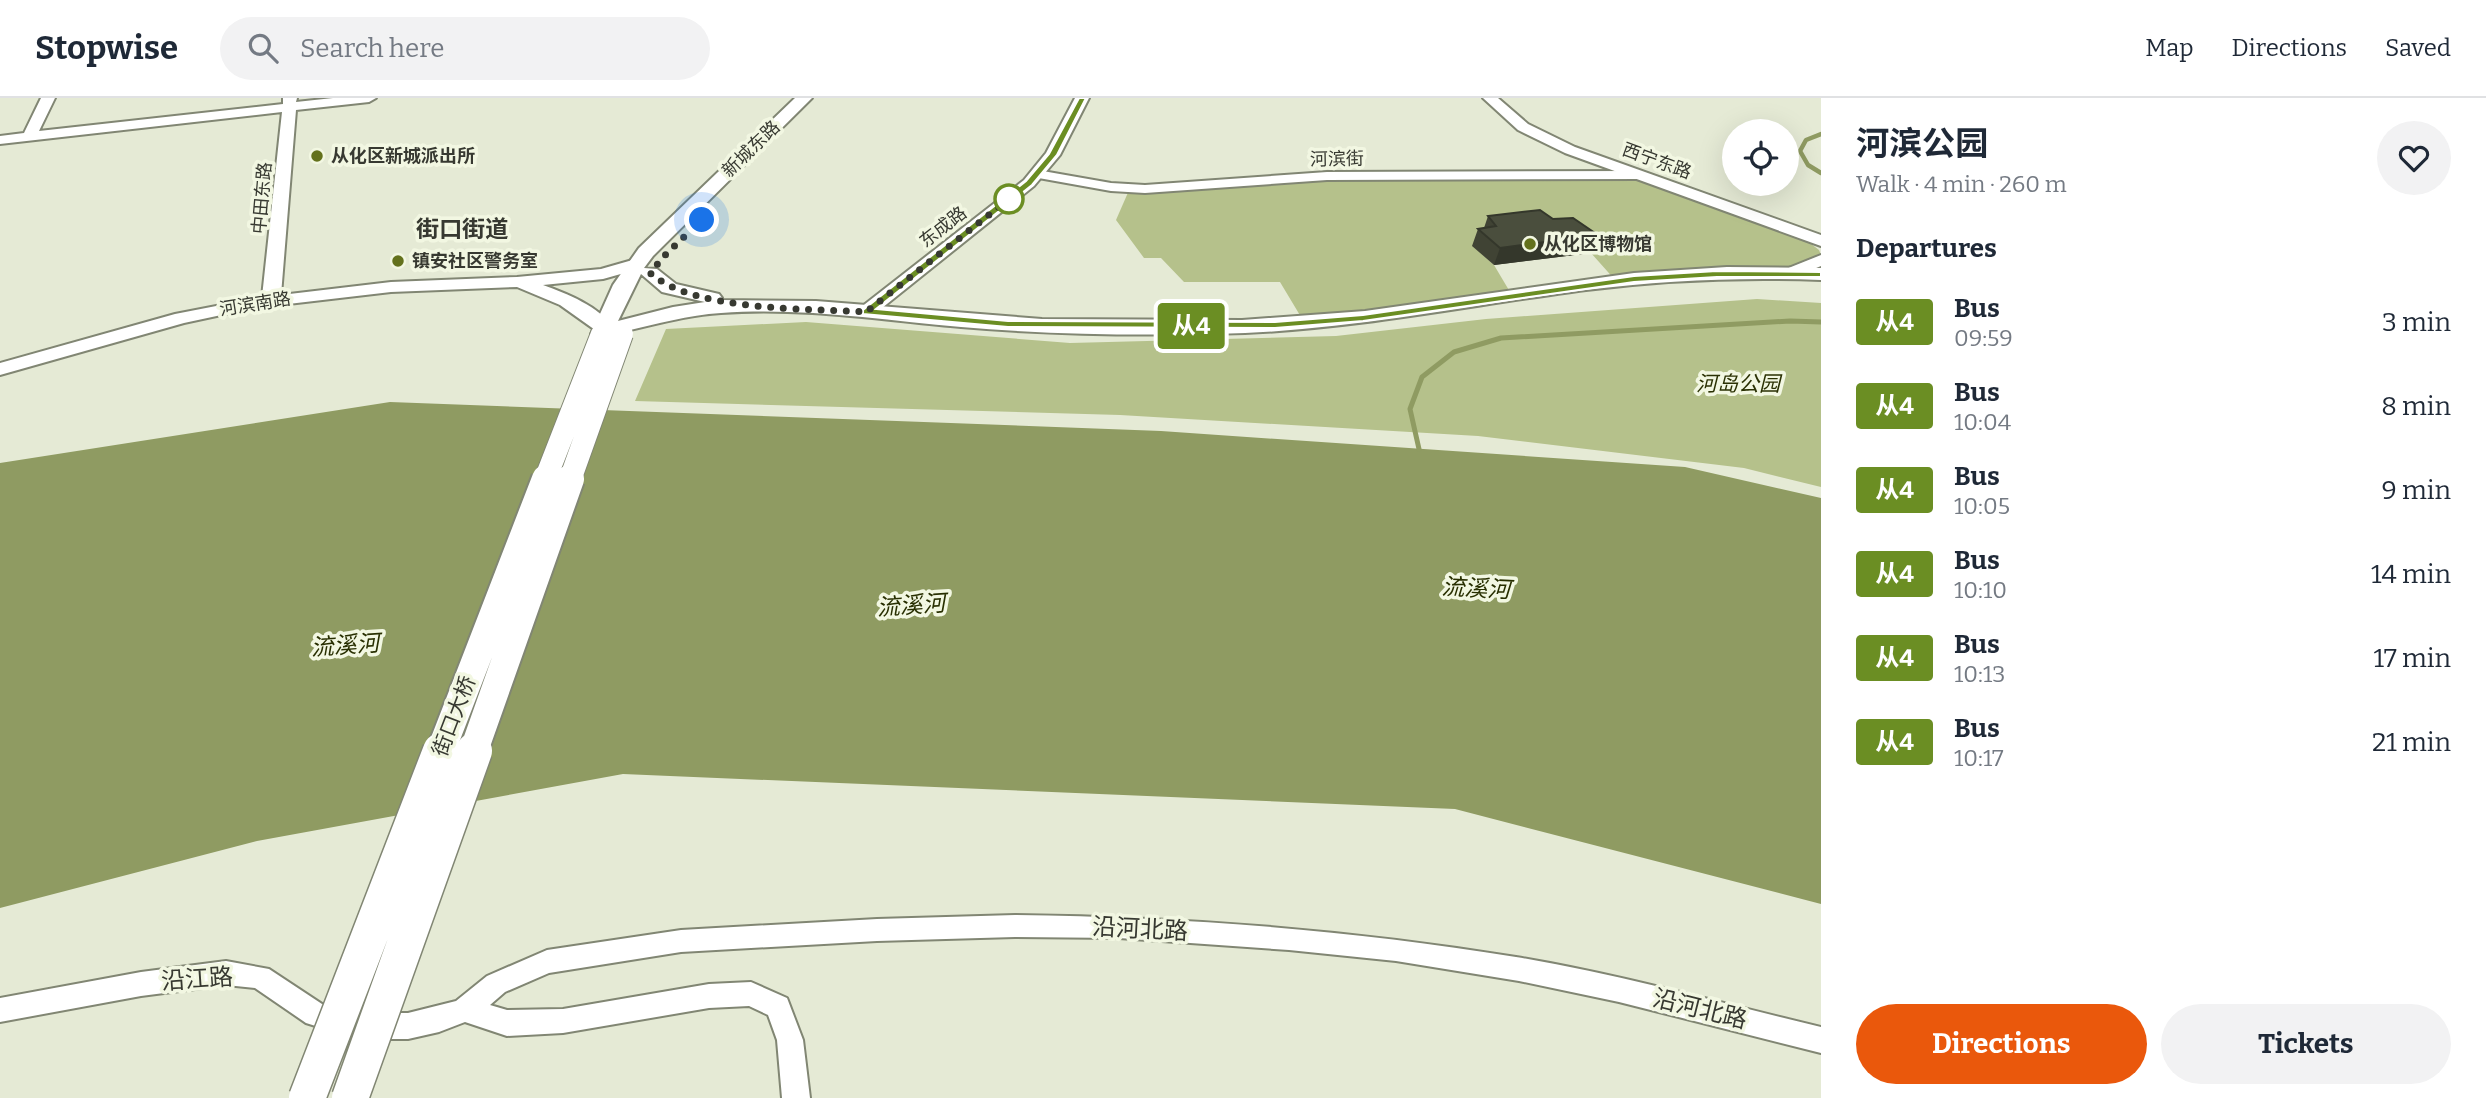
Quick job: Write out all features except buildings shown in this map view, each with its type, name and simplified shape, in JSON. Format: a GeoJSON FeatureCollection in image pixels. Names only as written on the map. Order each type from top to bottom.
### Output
{"type":"FeatureCollection","features":[{"type":"Feature","properties":{"kind":"main road","name":"新城东路"},"geometry":{"type":"LineString","coordinates":[[614,330],[663,234],[804,98]]}},
{"type":"Feature","properties":{"kind":"main road","name":"新城东路"},"geometry":{"type":"LineString","coordinates":[[643,269],[667,253],[825,98]]}},
{"type":"Feature","properties":{"kind":"main road"},"geometry":{"type":"LineString","coordinates":[[643,269],[669,288],[738,304]]}},
{"type":"Feature","properties":{"kind":"main road"},"geometry":{"type":"LineString","coordinates":[[614,330],[677,310],[738,304],[1008,324],[1275,325],[1363,318],[1634,279],[1821,274]]}},
{"type":"Feature","properties":{"kind":"main road","name":"街口大桥"},"geometry":{"type":"LineString","coordinates":[[307,1098],[614,330]]}},
{"type":"Feature","properties":{"kind":"main road","name":"街口大桥"},"geometry":{"type":"LineString","coordinates":[[350,1098],[614,330]]}},
{"type":"Feature","properties":{"kind":"street"},"geometry":{"type":"LineString","coordinates":[[29,137],[48,98]]}},
{"type":"Feature","properties":{"kind":"street"},"geometry":{"type":"LineString","coordinates":[[0,140],[290,102],[369,98]]}},
{"type":"Feature","properties":{"kind":"street","name":"东成路"},"geometry":{"type":"LineString","coordinates":[[892,314],[1040,189],[1044,175],[1083,98]]}},
{"type":"Feature","properties":{"kind":"street","name":"东成路"},"geometry":{"type":"LineString","coordinates":[[866,312],[1029,183],[1044,175],[1077,142],[1095,98]]}},
{"type":"Feature","properties":{"kind":"street","name":"西宁东路"},"geometry":{"type":"LineString","coordinates":[[1490,98],[1523,127],[1570,149],[1821,241]]}},
{"type":"Feature","properties":{"kind":"street","name":"中田东路"},"geometry":{"type":"LineString","coordinates":[[271,301],[290,102]]}},
{"type":"Feature","properties":{"kind":"street","name":"河滨街"},"geometry":{"type":"LineString","coordinates":[[1044,175],[1111,187],[1145,189],[1327,176],[1640,175]]}},
{"type":"Feature","properties":{"kind":"street"},"geometry":{"type":"LineString","coordinates":[[1792,273],[1821,258],[1819,250],[1797,233]]}},
{"type":"Feature","properties":{"kind":"street","name":"河滨南路"},"geometry":{"type":"LineString","coordinates":[[0,369],[181,318],[271,301],[418,285],[517,282],[643,269]]}},
{"type":"Feature","properties":{"kind":"street","name":"河滨南路"},"geometry":{"type":"LineString","coordinates":[[517,282],[554,294],[614,330]]}},
{"type":"Feature","properties":{"kind":"street","name":"沿河北路"},"geometry":{"type":"LineString","coordinates":[[465,1010],[496,984],[547,962],[681,941],[890,929],[1119,927],[1370,947],[1519,969],[1632,993],[1821,1040]]}},
{"type":"Feature","properties":{"kind":"street","name":"沿江路"},"geometry":{"type":"LineString","coordinates":[[0,1010],[141,984],[226,973],[260,977],[315,1014],[357,1026],[408,1026],[439,1020],[465,1010]]}},
{"type":"Feature","properties":{"kind":"street"},"geometry":{"type":"LineString","coordinates":[[465,1010],[507,1023],[564,1021],[709,996],[751,994],[778,1007],[790,1040],[796,1098]]}},
{"type":"Feature","properties":{"kind":"green space"},"geometry":{"type":"Polygon","coordinates":[[[1640,175],[1797,233],[1819,250],[1821,255],[1809,267],[1616,281],[1591,253],[1473,246],[1494,265],[1513,297],[1304,322],[1280,282],[1184,282],[1161,258],[1144,258],[1116,220],[1130,188],[1277,179],[1640,175]]]}},
{"type":"Feature","properties":{"kind":"green space","name":"河岛公园"},"geometry":{"type":"Polygon","coordinates":[[[1757,299],[1821,303],[1821,487],[1744,468],[1478,436],[1120,415],[635,401],[666,329],[806,322],[1070,343],[1336,336],[1486,319],[1757,299]]]}},
{"type":"Feature","properties":{"kind":"water","name":"流溪河"},"geometry":{"type":"Polygon","coordinates":[[[390,402],[1161,431],[1685,467],[1821,498],[1821,904],[1455,809],[623,774],[257,841],[0,908],[0,463],[390,402]]]}},
{"type":"Feature","properties":{"kind":"waterway"},"geometry":{"type":"LineString","coordinates":[[1821,134],[1806,140],[1800,151],[1808,165],[1821,173]]}},
{"type":"Feature","properties":{"kind":"waterway"},"geometry":{"type":"LineString","coordinates":[[1419,449],[1410,409],[1422,377],[1454,352],[1501,338],[1790,321],[1821,322]]}},
{"type":"Feature","properties":{"kind":"bus line","name":"从4"},"geometry":{"type":"LineString","coordinates":[[1082,98],[1053,155],[1029,183],[866,312],[1008,324],[1275,325],[1363,318],[1634,279],[1717,274],[1821,274]]}},
{"type":"Feature","properties":{"kind":"place","name":"从化区新城派出所"},"geometry":{"type":"Point","coordinates":[317,156]}},
{"type":"Feature","properties":{"kind":"place","name":"从化区博物馆"},"geometry":{"type":"Point","coordinates":[1530,244]}},
{"type":"Feature","properties":{"kind":"place","name":"镇安社区警务室"},"geometry":{"type":"Point","coordinates":[398,261]}},
{"type":"Feature","properties":{"kind":"district","name":"街口街道"},"geometry":{"type":"Point","coordinates":[462,229]}},
{"type":"Feature","properties":{"kind":"route"},"geometry":{"type":"LineString","coordinates":[[702,220],[650,273],[669,288],[738,304],[866,312],[1009,199]]}}]}
